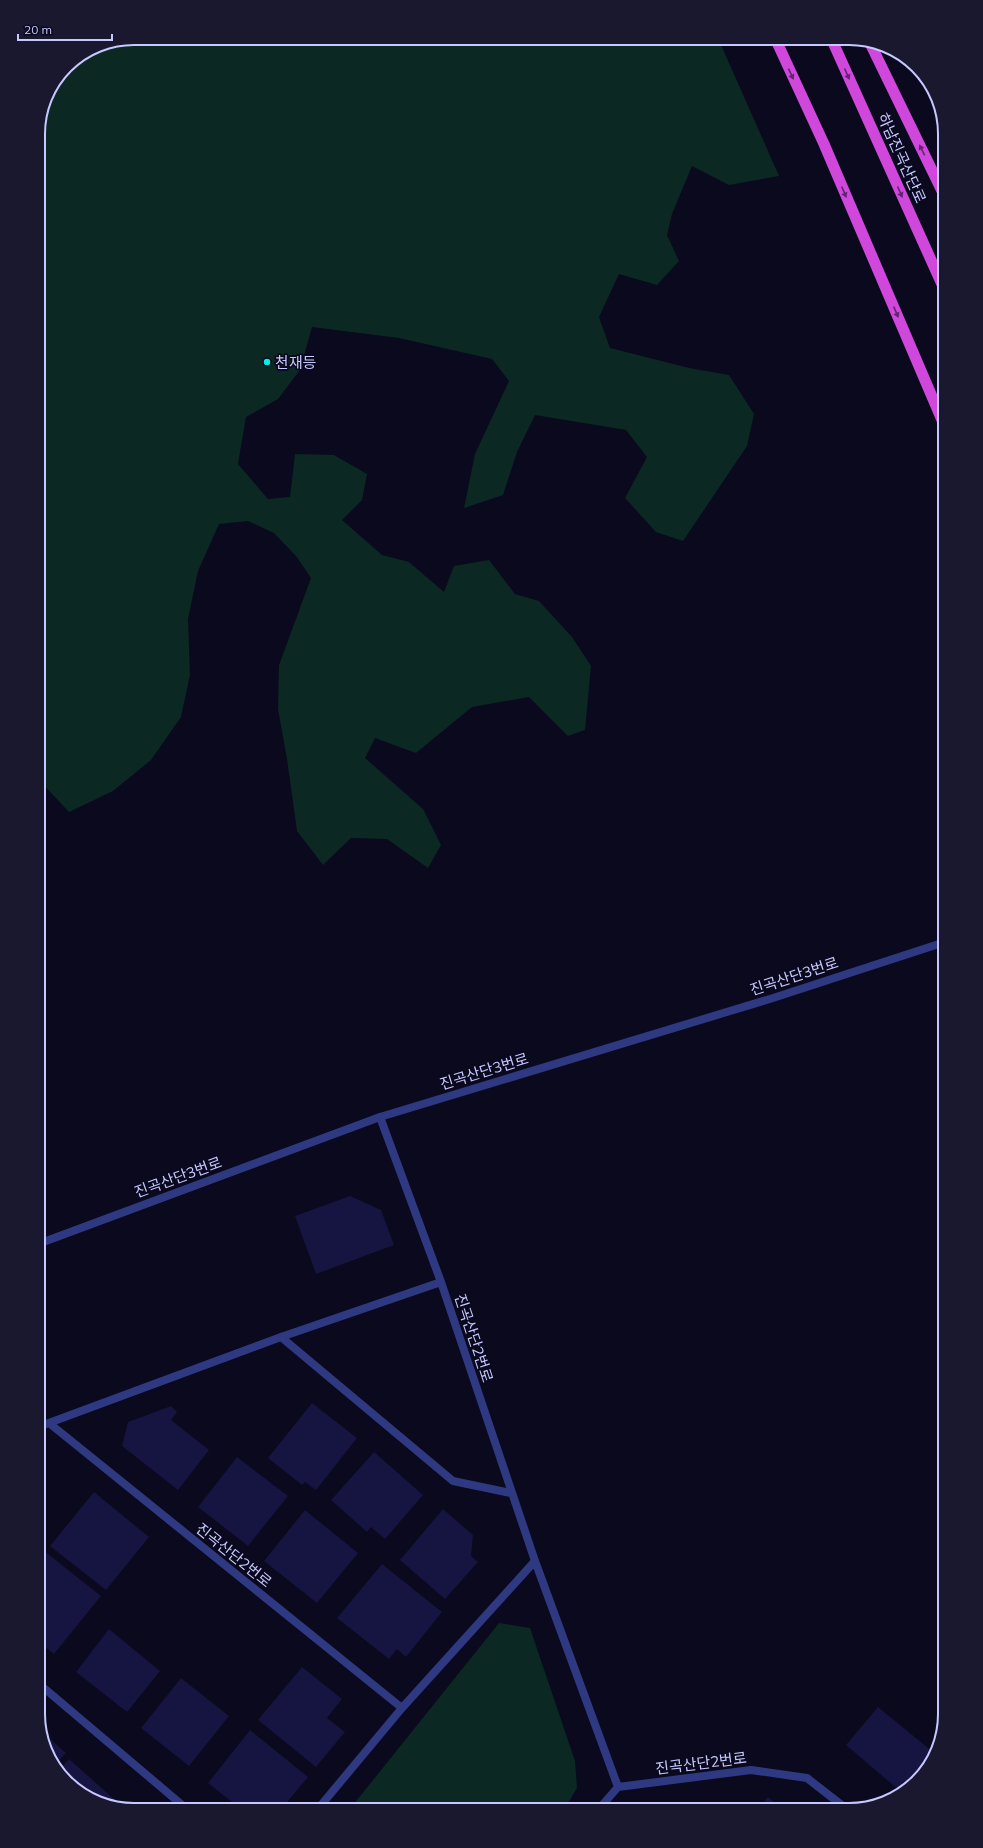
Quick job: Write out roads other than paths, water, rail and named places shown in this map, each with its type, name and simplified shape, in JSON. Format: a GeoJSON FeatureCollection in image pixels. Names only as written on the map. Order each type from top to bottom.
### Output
{"type":"FeatureCollection","features":[{"type":"Feature","properties":{"kind":"highway"},"geometry":{"type":"LineString","coordinates":[[778,45],[824,144],[938,411]]}},
{"type":"Feature","properties":{"kind":"highway","name":"하남진곡산단로"},"geometry":{"type":"LineString","coordinates":[[834,45],[938,275]]}},
{"type":"Feature","properties":{"kind":"highway","name":"하남진곡산단로"},"geometry":{"type":"LineString","coordinates":[[873,49],[938,183]]}},
{"type":"Feature","properties":{"kind":"street","name":"진곡산단3번로"},"geometry":{"type":"LineString","coordinates":[[45,1241],[380,1117],[773,998],[938,944]]}},
{"type":"Feature","properties":{"kind":"street","name":"진곡산단2번로"},"geometry":{"type":"LineString","coordinates":[[380,1117],[441,1282],[535,1561],[618,1788],[751,1770],[807,1778],[839,1803]]}},
{"type":"Feature","properties":{"kind":"street","name":"진곡산단2번로"},"geometry":{"type":"LineString","coordinates":[[45,1424],[281,1337],[441,1282]]}},
{"type":"Feature","properties":{"kind":"street"},"geometry":{"type":"LineString","coordinates":[[281,1337],[453,1481],[511,1493]]}},
{"type":"Feature","properties":{"kind":"street","name":"진곡산단2번로"},"geometry":{"type":"LineString","coordinates":[[49,1423],[402,1708]]}},
{"type":"Feature","properties":{"kind":"street"},"geometry":{"type":"LineString","coordinates":[[323,1803],[402,1708],[535,1561]]}},
{"type":"Feature","properties":{"kind":"street"},"geometry":{"type":"LineString","coordinates":[[45,1689],[180,1803]]}},
{"type":"Feature","properties":{"kind":"street"},"geometry":{"type":"LineString","coordinates":[[604,1803],[618,1788]]}},
{"type":"Feature","properties":{"kind":"place","name":"천재등"},"geometry":{"type":"Point","coordinates":[267,362]}}]}
